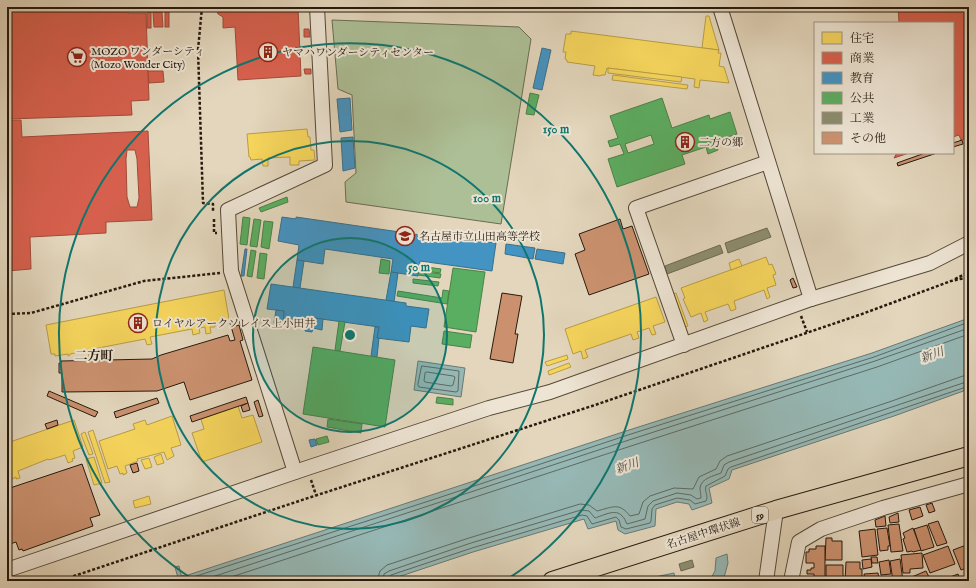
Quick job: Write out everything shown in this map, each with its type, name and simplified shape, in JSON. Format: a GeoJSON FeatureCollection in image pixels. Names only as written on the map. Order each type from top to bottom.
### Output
{"type":"FeatureCollection","features":[{"type":"Feature","properties":{"kind":"main road","name":"名古屋中環状線"},"geometry":{"type":"LineString","coordinates":[[552,581],[776,510],[969,456]]}},
{"type":"Feature","properties":{"kind":"street"},"geometry":{"type":"LineString","coordinates":[[295,472],[231,271],[228,210],[325,165],[317,7]]}},
{"type":"Feature","properties":{"kind":"street"},"geometry":{"type":"LineString","coordinates":[[720,7],[811,299]]}},
{"type":"Feature","properties":{"kind":"street"},"geometry":{"type":"LineString","coordinates":[[684,345],[636,208],[768,162]]}},
{"type":"Feature","properties":{"kind":"street"},"geometry":{"type":"LineString","coordinates":[[7,570],[489,408],[550,392],[811,299],[930,263],[969,243]]}},
{"type":"Feature","properties":{"kind":"street"},"geometry":{"type":"LineString","coordinates":[[791,581],[799,542],[821,529],[883,508],[969,484]]}},
{"type":"Feature","properties":{"kind":"street"},"geometry":{"type":"LineString","coordinates":[[766,581],[776,510]]}},
{"type":"Feature","properties":{"kind":"path"},"geometry":{"type":"LineString","coordinates":[[202,7],[198,50],[203,203],[213,204],[214,233],[219,233]]}},
{"type":"Feature","properties":{"kind":"path"},"geometry":{"type":"LineString","coordinates":[[7,314],[31,313],[144,281],[231,271]]}},
{"type":"Feature","properties":{"kind":"path"},"geometry":{"type":"LineString","coordinates":[[59,581],[297,501],[592,406],[862,314],[951,281],[969,272]]}},
{"type":"Feature","properties":{"kind":"path"},"geometry":{"type":"LineString","coordinates":[[951,281],[969,277]]}},
{"type":"Feature","properties":{"kind":"path"},"geometry":{"type":"LineString","coordinates":[[797,304],[807,332]]}},
{"type":"Feature","properties":{"kind":"green space"},"geometry":{"type":"Polygon","coordinates":[[[332,20],[519,27],[531,39],[501,224],[346,202],[345,182],[356,173],[352,95],[338,89],[332,20]]]}},
{"type":"Feature","properties":{"kind":"water","name":"新川"},"geometry":{"type":"Polygon","coordinates":[[[969,318],[969,389],[894,416],[732,470],[729,479],[709,488],[712,503],[692,510],[689,504],[677,502],[656,509],[655,526],[625,534],[618,530],[616,521],[588,529],[584,519],[473,552],[386,581],[173,581],[178,578],[175,567],[179,566],[181,575],[185,576],[629,430],[872,353],[969,318]]]}},
{"type":"Feature","properties":{"kind":"water"},"geometry":{"type":"Polygon","coordinates":[[[418,361],[465,368],[461,397],[414,390],[418,361]]]}},
{"type":"Feature","properties":{"kind":"water"},"geometry":{"type":"Polygon","coordinates":[[[727,554],[728,563],[723,581],[700,581],[711,578],[715,571],[716,558],[727,554]]]}},
{"type":"Feature","properties":{"kind":"water"},"geometry":{"type":"Polygon","coordinates":[[[674,573],[675,581],[656,581],[655,577],[674,573]]]}},
{"type":"Feature","properties":{"kind":"building: 住宅"},"geometry":{"type":"Polygon","coordinates":[[[706,16],[709,16],[719,50],[702,48],[706,16]]]}},
{"type":"Feature","properties":{"kind":"building: 住宅"},"geometry":{"type":"Polygon","coordinates":[[[571,31],[719,50],[718,53],[721,53],[719,66],[724,67],[729,83],[700,80],[699,88],[694,87],[695,79],[607,68],[605,75],[593,75],[595,66],[567,62],[565,59],[566,52],[563,52],[566,34],[571,34],[571,31]]]}},
{"type":"Feature","properties":{"kind":"building: 住宅"},"geometry":{"type":"Polygon","coordinates":[[[608,68],[682,77],[681,82],[608,73],[608,68]]]}},
{"type":"Feature","properties":{"kind":"building: 住宅"},"geometry":{"type":"Polygon","coordinates":[[[613,75],[688,85],[687,89],[612,80],[613,75]]]}},
{"type":"Feature","properties":{"kind":"building: 住宅"},"geometry":{"type":"Polygon","coordinates":[[[307,129],[308,137],[310,137],[311,150],[314,150],[315,160],[299,161],[299,165],[290,165],[290,157],[268,158],[268,166],[263,166],[262,159],[251,160],[249,157],[247,134],[307,129]]]}},
{"type":"Feature","properties":{"kind":"building: 住宅"},"geometry":{"type":"Polygon","coordinates":[[[766,257],[769,265],[772,264],[776,274],[773,275],[776,285],[767,288],[770,297],[767,299],[764,290],[734,301],[736,309],[731,311],[728,304],[705,312],[708,320],[704,322],[701,313],[691,317],[683,299],[685,298],[681,288],[766,257]]]}},
{"type":"Feature","properties":{"kind":"building: 住宅"},"geometry":{"type":"Polygon","coordinates":[[[739,259],[742,266],[731,270],[729,263],[739,259]]]}},
{"type":"Feature","properties":{"kind":"building: 住宅","name":"ロイヤルアークソレイス上小田井"},"geometry":{"type":"Polygon","coordinates":[[[224,290],[229,319],[227,322],[215,325],[215,327],[210,327],[211,333],[206,334],[205,327],[199,328],[200,333],[193,335],[192,329],[150,337],[152,344],[147,345],[145,339],[93,349],[94,356],[89,357],[88,350],[70,354],[68,356],[68,354],[55,356],[55,354],[51,354],[46,325],[224,290]]]}},
{"type":"Feature","properties":{"kind":"building: 住宅"},"geometry":{"type":"Polygon","coordinates":[[[676,293],[688,326],[685,327],[673,294],[676,293]]]}},
{"type":"Feature","properties":{"kind":"building: 住宅"},"geometry":{"type":"Polygon","coordinates":[[[656,297],[665,322],[653,326],[656,334],[652,335],[649,328],[637,332],[639,338],[633,340],[631,334],[585,350],[588,357],[583,359],[581,351],[573,354],[565,329],[656,297]]]}},
{"type":"Feature","properties":{"kind":"building: 住宅"},"geometry":{"type":"Polygon","coordinates":[[[567,355],[568,359],[547,366],[545,362],[567,355]]]}},
{"type":"Feature","properties":{"kind":"building: 住宅"},"geometry":{"type":"Polygon","coordinates":[[[569,363],[571,367],[549,375],[548,371],[569,363]]]}},
{"type":"Feature","properties":{"kind":"building: 住宅"},"geometry":{"type":"Polygon","coordinates":[[[238,406],[242,418],[253,415],[262,442],[202,462],[192,433],[204,429],[201,419],[238,406]]]}},
{"type":"Feature","properties":{"kind":"building: 住宅"},"geometry":{"type":"Polygon","coordinates":[[[172,416],[181,445],[171,448],[174,456],[167,460],[164,452],[137,459],[138,461],[125,466],[127,473],[123,475],[123,473],[120,474],[117,466],[108,469],[99,441],[135,429],[133,424],[145,420],[147,425],[172,416]]]}},
{"type":"Feature","properties":{"kind":"building: 住宅"},"geometry":{"type":"Polygon","coordinates":[[[74,420],[83,447],[73,451],[75,458],[72,459],[73,461],[68,463],[65,455],[49,460],[48,459],[18,471],[20,478],[16,479],[16,477],[12,479],[10,471],[7,472],[7,443],[74,420]]]}},
{"type":"Feature","properties":{"kind":"building: 住宅"},"geometry":{"type":"Polygon","coordinates":[[[93,430],[110,482],[105,483],[88,432],[93,430]]]}},
{"type":"Feature","properties":{"kind":"building: 住宅"},"geometry":{"type":"Polygon","coordinates":[[[85,432],[93,454],[89,455],[81,434],[85,432]]]}},
{"type":"Feature","properties":{"kind":"building: 住宅"},"geometry":{"type":"Polygon","coordinates":[[[161,454],[164,463],[157,465],[154,457],[161,454]]]}},
{"type":"Feature","properties":{"kind":"building: 住宅"},"geometry":{"type":"Polygon","coordinates":[[[94,457],[102,483],[94,485],[86,459],[94,457]]]}},
{"type":"Feature","properties":{"kind":"building: 住宅"},"geometry":{"type":"Polygon","coordinates":[[[149,458],[152,467],[145,469],[141,460],[149,458]]]}},
{"type":"Feature","properties":{"kind":"building: 住宅"},"geometry":{"type":"Polygon","coordinates":[[[149,496],[151,504],[135,508],[133,501],[149,496]]]}},
{"type":"Feature","properties":{"kind":"building: 商業","name":"MOZO ワンダーシティ (Mozo Wonder City)"},"geometry":{"type":"Polygon","coordinates":[[[7,7],[128,7],[128,13],[146,13],[149,100],[131,101],[132,115],[7,119],[7,7]]]}},
{"type":"Feature","properties":{"kind":"building: 商業","name":"ヤマハワンダーシティセンター"},"geometry":{"type":"Polygon","coordinates":[[[216,7],[298,7],[301,76],[238,80],[235,27],[223,28],[223,17],[218,14],[216,7]]]}},
{"type":"Feature","properties":{"kind":"building: 商業"},"geometry":{"type":"Polygon","coordinates":[[[898,7],[969,7],[969,137],[961,140],[959,135],[954,137],[954,22],[899,22],[898,7]]]}},
{"type":"Feature","properties":{"kind":"building: 商業"},"geometry":{"type":"Polygon","coordinates":[[[147,12],[151,12],[151,28],[147,28],[147,12]]]}},
{"type":"Feature","properties":{"kind":"building: 商業"},"geometry":{"type":"Polygon","coordinates":[[[153,12],[162,12],[163,27],[154,27],[153,12]]]}},
{"type":"Feature","properties":{"kind":"building: 商業"},"geometry":{"type":"Polygon","coordinates":[[[165,12],[169,12],[169,27],[165,27],[165,12]]]}},
{"type":"Feature","properties":{"kind":"building: 商業"},"geometry":{"type":"Polygon","coordinates":[[[304,29],[309,29],[310,37],[304,37],[304,29]]]}},
{"type":"Feature","properties":{"kind":"building: 商業"},"geometry":{"type":"Polygon","coordinates":[[[304,69],[311,69],[311,74],[305,74],[304,69]]]}},
{"type":"Feature","properties":{"kind":"building: 商業"},"geometry":{"type":"Polygon","coordinates":[[[148,71],[163,71],[164,82],[149,83],[148,71]]]}},
{"type":"Feature","properties":{"kind":"building: 商業"},"geometry":{"type":"Polygon","coordinates":[[[7,120],[21,120],[22,137],[148,131],[152,220],[106,222],[106,233],[30,237],[31,269],[7,271],[7,120]],[[127,150],[126,159],[127,197],[130,207],[137,207],[139,198],[137,159],[135,150],[127,150]]]}},
{"type":"Feature","properties":{"kind":"building: 商業"},"geometry":{"type":"Polygon","coordinates":[[[896,154],[906,154],[894,158],[896,154]]]}},
{"type":"Feature","properties":{"kind":"building: 教育"},"geometry":{"type":"Polygon","coordinates":[[[542,48],[551,50],[542,90],[533,88],[542,48]]]}},
{"type":"Feature","properties":{"kind":"building: 教育"},"geometry":{"type":"Polygon","coordinates":[[[350,98],[352,130],[340,132],[337,99],[350,98]]]}},
{"type":"Feature","properties":{"kind":"building: 教育"},"geometry":{"type":"Polygon","coordinates":[[[353,137],[355,168],[343,171],[341,138],[353,137]]]}},
{"type":"Feature","properties":{"kind":"building: 教育"},"geometry":{"type":"Polygon","coordinates":[[[282,217],[296,219],[296,217],[455,240],[456,237],[496,243],[492,271],[420,261],[418,276],[391,272],[393,259],[325,249],[323,264],[297,260],[299,245],[278,241],[282,217]]]}},
{"type":"Feature","properties":{"kind":"building: 教育"},"geometry":{"type":"Polygon","coordinates":[[[506,244],[535,248],[533,259],[505,254],[506,244]]]}},
{"type":"Feature","properties":{"kind":"building: 教育"},"geometry":{"type":"Polygon","coordinates":[[[245,249],[247,249],[244,276],[241,276],[245,249]]]}},
{"type":"Feature","properties":{"kind":"building: 教育"},"geometry":{"type":"Polygon","coordinates":[[[537,249],[565,253],[563,264],[535,259],[537,249]]]}},
{"type":"Feature","properties":{"kind":"building: 教育"},"geometry":{"type":"Polygon","coordinates":[[[297,260],[304,261],[300,288],[293,287],[297,260]]]}},
{"type":"Feature","properties":{"kind":"building: 教育"},"geometry":{"type":"Polygon","coordinates":[[[391,272],[398,273],[394,302],[386,300],[391,272]]]}},
{"type":"Feature","properties":{"kind":"building: 教育"},"geometry":{"type":"Polygon","coordinates":[[[271,284],[406,303],[406,306],[429,309],[426,328],[411,326],[409,342],[377,338],[379,327],[307,317],[306,328],[283,325],[284,311],[267,309],[271,284]]]}},
{"type":"Feature","properties":{"kind":"building: 教育"},"geometry":{"type":"Polygon","coordinates":[[[276,310],[284,311],[283,325],[274,323],[276,310]]]}},
{"type":"Feature","properties":{"kind":"building: 教育"},"geometry":{"type":"Polygon","coordinates":[[[307,317],[323,319],[322,330],[313,328],[312,332],[305,331],[307,317]]]}},
{"type":"Feature","properties":{"kind":"building: 教育"},"geometry":{"type":"Polygon","coordinates":[[[375,327],[379,327],[377,338],[379,338],[377,357],[371,356],[375,327]]]}},
{"type":"Feature","properties":{"kind":"building: 教育"},"geometry":{"type":"Polygon","coordinates":[[[315,439],[317,445],[311,447],[309,440],[315,439]]]}},
{"type":"Feature","properties":{"kind":"building: 公共"},"geometry":{"type":"Polygon","coordinates":[[[530,93],[539,95],[534,115],[526,114],[530,93]]]}},
{"type":"Feature","properties":{"kind":"building: 公共","name":"二方の郷"},"geometry":{"type":"Polygon","coordinates":[[[662,98],[672,128],[709,115],[710,119],[730,112],[737,134],[715,141],[718,150],[708,154],[706,147],[682,155],[685,164],[617,187],[608,159],[624,154],[620,144],[610,147],[608,141],[618,138],[610,116],[662,98]],[[651,135],[625,144],[628,153],[654,144],[651,135]]]}},
{"type":"Feature","properties":{"kind":"building: 公共"},"geometry":{"type":"Polygon","coordinates":[[[287,197],[288,202],[261,212],[259,208],[287,197]]]}},
{"type":"Feature","properties":{"kind":"building: 公共"},"geometry":{"type":"Polygon","coordinates":[[[243,217],[250,218],[247,245],[240,244],[243,217]]]}},
{"type":"Feature","properties":{"kind":"building: 公共"},"geometry":{"type":"Polygon","coordinates":[[[254,219],[261,220],[257,247],[250,246],[254,219]]]}},
{"type":"Feature","properties":{"kind":"building: 公共"},"geometry":{"type":"Polygon","coordinates":[[[264,221],[273,222],[269,249],[261,247],[264,221]]]}},
{"type":"Feature","properties":{"kind":"building: 公共"},"geometry":{"type":"Polygon","coordinates":[[[251,250],[256,251],[252,277],[247,276],[251,250]]]}},
{"type":"Feature","properties":{"kind":"building: 公共"},"geometry":{"type":"Polygon","coordinates":[[[260,253],[267,254],[264,279],[257,278],[260,253]]]}},
{"type":"Feature","properties":{"kind":"building: 公共"},"geometry":{"type":"Polygon","coordinates":[[[381,259],[390,261],[389,274],[379,273],[381,259]]]}},
{"type":"Feature","properties":{"kind":"building: 公共"},"geometry":{"type":"Polygon","coordinates":[[[420,266],[441,269],[440,273],[419,270],[420,266]]]}},
{"type":"Feature","properties":{"kind":"building: 公共"},"geometry":{"type":"Polygon","coordinates":[[[453,268],[485,272],[476,332],[444,327],[453,268]]]}},
{"type":"Feature","properties":{"kind":"building: 公共"},"geometry":{"type":"Polygon","coordinates":[[[419,271],[441,274],[440,278],[418,275],[419,271]]]}},
{"type":"Feature","properties":{"kind":"building: 公共"},"geometry":{"type":"Polygon","coordinates":[[[413,279],[439,282],[438,286],[413,283],[413,279]]]}},
{"type":"Feature","properties":{"kind":"building: 公共"},"geometry":{"type":"Polygon","coordinates":[[[443,290],[449,291],[447,304],[397,296],[398,291],[442,298],[443,290]]]}},
{"type":"Feature","properties":{"kind":"building: 公共"},"geometry":{"type":"Polygon","coordinates":[[[339,321],[345,322],[340,351],[335,350],[339,321]]]}},
{"type":"Feature","properties":{"kind":"building: 公共"},"geometry":{"type":"Polygon","coordinates":[[[444,331],[472,335],[470,348],[442,344],[444,331]]]}},
{"type":"Feature","properties":{"kind":"building: 公共"},"geometry":{"type":"Polygon","coordinates":[[[313,347],[395,360],[385,427],[303,414],[313,347]]]}},
{"type":"Feature","properties":{"kind":"building: 公共"},"geometry":{"type":"Polygon","coordinates":[[[437,397],[453,399],[453,405],[436,403],[437,397]]]}},
{"type":"Feature","properties":{"kind":"building: 公共"},"geometry":{"type":"Polygon","coordinates":[[[328,419],[362,424],[361,433],[327,427],[328,419]]]}},
{"type":"Feature","properties":{"kind":"building: 公共"},"geometry":{"type":"Polygon","coordinates":[[[327,436],[329,442],[318,445],[316,439],[327,436]]]}},
{"type":"Feature","properties":{"kind":"building: 工業"},"geometry":{"type":"Polygon","coordinates":[[[767,228],[771,237],[728,253],[725,243],[767,228]]]}},
{"type":"Feature","properties":{"kind":"building: 工業"},"geometry":{"type":"Polygon","coordinates":[[[720,245],[723,253],[667,274],[665,266],[720,245]]]}},
{"type":"Feature","properties":{"kind":"building: 工業"},"geometry":{"type":"Polygon","coordinates":[[[692,560],[694,567],[681,571],[679,564],[692,560]]]}},
{"type":"Feature","properties":{"kind":"building: その他"},"geometry":{"type":"Polygon","coordinates":[[[962,140],[963,144],[954,147],[954,143],[962,140]]]}},
{"type":"Feature","properties":{"kind":"building: その他"},"geometry":{"type":"Polygon","coordinates":[[[922,154],[934,154],[898,166],[897,163],[922,154]]]}},
{"type":"Feature","properties":{"kind":"building: その他"},"geometry":{"type":"Polygon","coordinates":[[[620,219],[623,229],[632,226],[649,274],[589,295],[575,254],[585,250],[579,234],[620,219]]]}},
{"type":"Feature","properties":{"kind":"building: その他"},"geometry":{"type":"Polygon","coordinates":[[[793,278],[797,287],[793,288],[790,280],[793,278]]]}},
{"type":"Feature","properties":{"kind":"building: その他"},"geometry":{"type":"Polygon","coordinates":[[[502,293],[522,296],[515,334],[518,334],[513,363],[490,359],[502,293]]]}},
{"type":"Feature","properties":{"kind":"building: その他"},"geometry":{"type":"Polygon","coordinates":[[[234,322],[236,326],[239,325],[243,340],[240,341],[252,380],[190,400],[184,382],[157,391],[62,392],[62,373],[59,373],[59,363],[61,363],[61,361],[152,359],[228,335],[230,341],[235,340],[230,323],[234,322]]]}},
{"type":"Feature","properties":{"kind":"building: その他"},"geometry":{"type":"Polygon","coordinates":[[[49,391],[98,412],[95,417],[47,396],[49,391]]]}},
{"type":"Feature","properties":{"kind":"building: その他"},"geometry":{"type":"Polygon","coordinates":[[[246,397],[248,403],[192,422],[190,416],[246,397]]]}},
{"type":"Feature","properties":{"kind":"building: その他"},"geometry":{"type":"Polygon","coordinates":[[[157,398],[159,403],[116,418],[114,412],[157,398]]]}},
{"type":"Feature","properties":{"kind":"building: その他"},"geometry":{"type":"Polygon","coordinates":[[[258,400],[263,416],[259,417],[254,402],[258,400]]]}},
{"type":"Feature","properties":{"kind":"building: その他"},"geometry":{"type":"Polygon","coordinates":[[[248,403],[250,410],[243,412],[241,406],[248,403]]]}},
{"type":"Feature","properties":{"kind":"building: その他"},"geometry":{"type":"Polygon","coordinates":[[[57,420],[58,425],[47,429],[45,424],[57,420]]]}},
{"type":"Feature","properties":{"kind":"building: その他"},"geometry":{"type":"Polygon","coordinates":[[[137,463],[139,471],[133,473],[130,465],[137,463]]]}},
{"type":"Feature","properties":{"kind":"building: その他"},"geometry":{"type":"Polygon","coordinates":[[[82,464],[100,515],[90,518],[93,526],[23,551],[22,549],[19,550],[16,542],[10,544],[7,535],[7,489],[82,464]]]}},
{"type":"Feature","properties":{"kind":"building: その他"},"geometry":{"type":"Polygon","coordinates":[[[932,503],[935,511],[929,513],[926,505],[932,503]]]}},
{"type":"Feature","properties":{"kind":"building: その他"},"geometry":{"type":"Polygon","coordinates":[[[969,505],[969,520],[966,512],[968,511],[966,506],[969,505]]]}},
{"type":"Feature","properties":{"kind":"building: その他"},"geometry":{"type":"Polygon","coordinates":[[[920,507],[923,516],[912,520],[909,510],[920,507]]]}},
{"type":"Feature","properties":{"kind":"building: その他"},"geometry":{"type":"Polygon","coordinates":[[[898,513],[899,522],[890,523],[889,517],[898,513]]]}},
{"type":"Feature","properties":{"kind":"building: その他"},"geometry":{"type":"Polygon","coordinates":[[[885,516],[886,526],[876,527],[875,520],[885,516]]]}},
{"type":"Feature","properties":{"kind":"building: その他"},"geometry":{"type":"Polygon","coordinates":[[[938,521],[947,543],[937,546],[928,524],[938,521]]]}},
{"type":"Feature","properties":{"kind":"building: その他"},"geometry":{"type":"Polygon","coordinates":[[[899,524],[903,551],[891,552],[888,525],[899,524]]]}},
{"type":"Feature","properties":{"kind":"building: その他"},"geometry":{"type":"Polygon","coordinates":[[[927,525],[934,547],[921,551],[914,529],[927,525]]]}},
{"type":"Feature","properties":{"kind":"building: その他"},"geometry":{"type":"Polygon","coordinates":[[[887,528],[890,546],[888,546],[888,550],[880,551],[877,529],[887,528]]]}},
{"type":"Feature","properties":{"kind":"building: その他"},"geometry":{"type":"Polygon","coordinates":[[[913,528],[921,550],[907,552],[903,539],[905,538],[903,533],[913,528]]]}},
{"type":"Feature","properties":{"kind":"building: その他"},"geometry":{"type":"Polygon","coordinates":[[[875,529],[878,555],[862,557],[859,531],[875,529]]]}},
{"type":"Feature","properties":{"kind":"building: その他"},"geometry":{"type":"Polygon","coordinates":[[[826,538],[832,538],[832,541],[842,541],[842,560],[825,560],[826,538]]]}},
{"type":"Feature","properties":{"kind":"building: その他"},"geometry":{"type":"Polygon","coordinates":[[[969,544],[969,567],[961,570],[953,550],[969,544]]]}},
{"type":"Feature","properties":{"kind":"building: その他"},"geometry":{"type":"Polygon","coordinates":[[[816,546],[825,546],[825,581],[814,581],[814,574],[807,574],[807,570],[814,568],[814,563],[806,563],[806,552],[809,552],[809,549],[816,549],[816,546]]]}},
{"type":"Feature","properties":{"kind":"building: その他"},"geometry":{"type":"Polygon","coordinates":[[[948,546],[955,564],[930,573],[923,555],[948,546]]]}},
{"type":"Feature","properties":{"kind":"building: その他"},"geometry":{"type":"Polygon","coordinates":[[[922,553],[923,568],[910,569],[910,573],[903,573],[901,555],[922,553]]]}},
{"type":"Feature","properties":{"kind":"building: その他"},"geometry":{"type":"Polygon","coordinates":[[[871,557],[877,557],[878,563],[872,563],[871,557]]]}},
{"type":"Feature","properties":{"kind":"building: その他"},"geometry":{"type":"Polygon","coordinates":[[[871,559],[872,567],[863,569],[862,560],[871,559]]]}},
{"type":"Feature","properties":{"kind":"building: その他"},"geometry":{"type":"Polygon","coordinates":[[[900,559],[903,581],[893,581],[890,561],[900,559]]]}},
{"type":"Feature","properties":{"kind":"building: その他"},"geometry":{"type":"Polygon","coordinates":[[[889,560],[891,574],[881,575],[879,562],[889,560]]]}},
{"type":"Feature","properties":{"kind":"building: その他"},"geometry":{"type":"Polygon","coordinates":[[[846,562],[860,562],[860,569],[862,569],[862,581],[845,581],[846,562]]]}},
{"type":"Feature","properties":{"kind":"building: その他"},"geometry":{"type":"Polygon","coordinates":[[[826,565],[843,565],[843,580],[826,581],[826,565]]]}},
{"type":"Feature","properties":{"kind":"building: その他"},"geometry":{"type":"Polygon","coordinates":[[[926,571],[931,581],[908,581],[907,579],[926,571]]]}},
{"type":"Feature","properties":{"kind":"building: その他"},"geometry":{"type":"Polygon","coordinates":[[[878,573],[879,581],[865,581],[864,574],[878,573]]]}},
{"type":"Feature","properties":{"kind":"building: その他"},"geometry":{"type":"Polygon","coordinates":[[[958,574],[961,581],[940,581],[958,574]]]}},
{"type":"Feature","properties":{"kind":"building: その他"},"geometry":{"type":"Polygon","coordinates":[[[891,577],[892,581],[882,581],[882,579],[891,577]]]}},
{"type":"Feature","properties":{"kind":"place","name":"ヤマハワンダーシティセンター"},"geometry":{"type":"Point","coordinates":[268,52]}},
{"type":"Feature","properties":{"kind":"place","name":"MOZO ワンダーシティ (Mozo Wonder City)"},"geometry":{"type":"Point","coordinates":[77,57]}},
{"type":"Feature","properties":{"kind":"place","name":"二方の郷"},"geometry":{"type":"Point","coordinates":[685,142]}},
{"type":"Feature","properties":{"kind":"place","name":"名古屋市立山田高等学校"},"geometry":{"type":"Point","coordinates":[405,236]}},
{"type":"Feature","properties":{"kind":"place","name":"ロイヤルアークソレイス上小田井"},"geometry":{"type":"Point","coordinates":[138,323]}},
{"type":"Feature","properties":{"kind":"district","name":"二方町"},"geometry":{"type":"Point","coordinates":[94,355]}}]}
